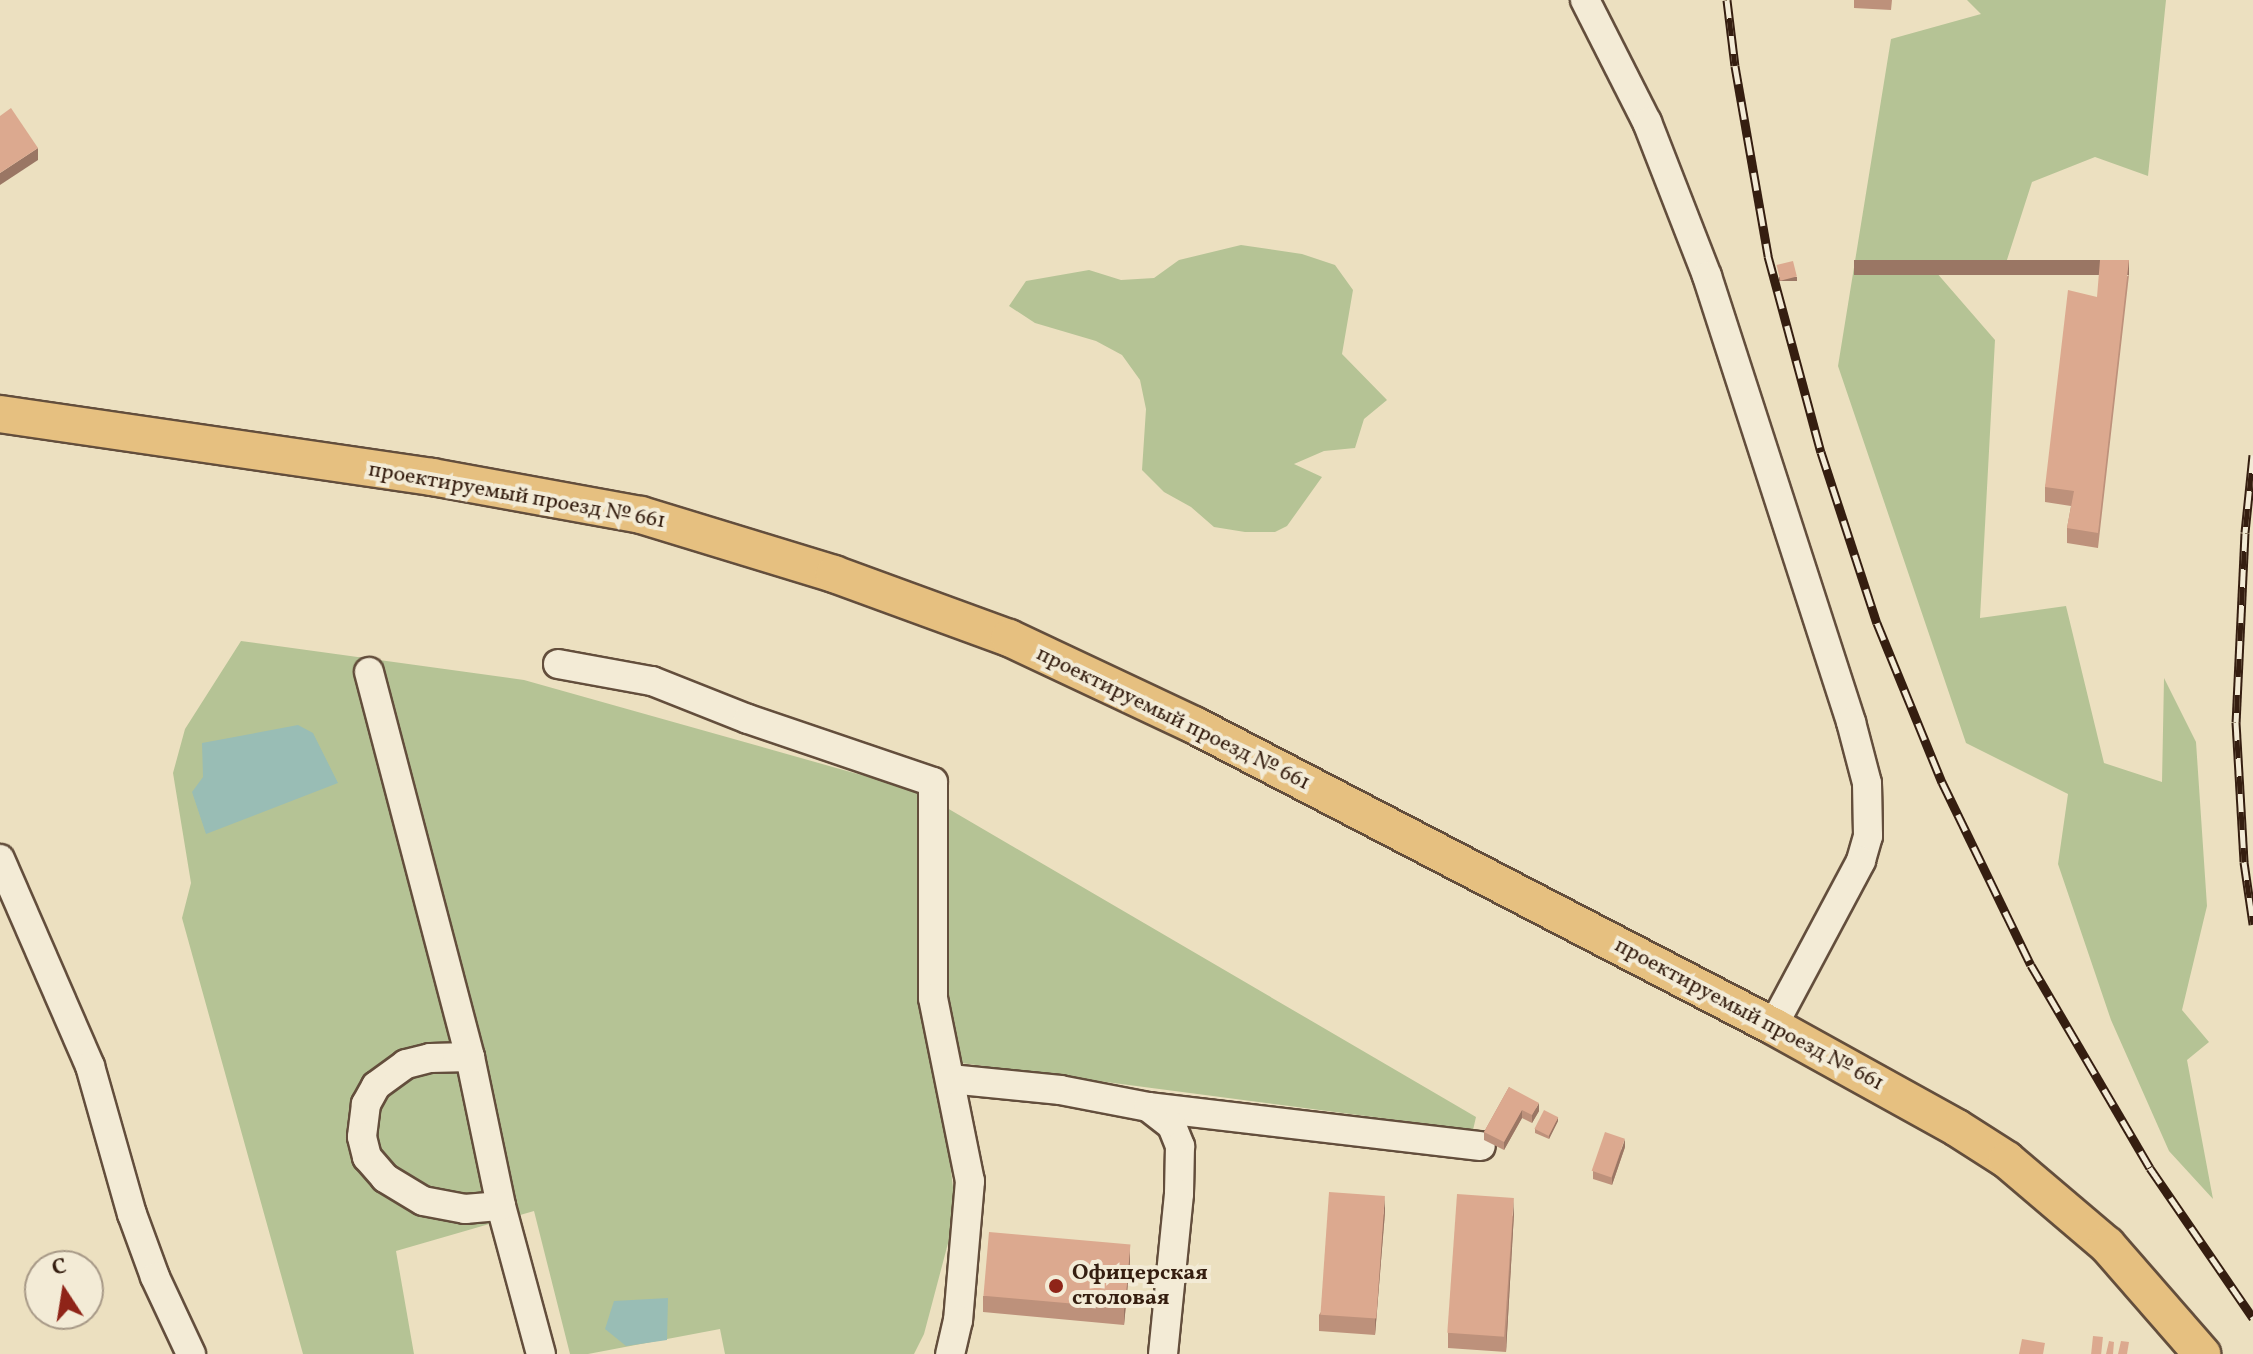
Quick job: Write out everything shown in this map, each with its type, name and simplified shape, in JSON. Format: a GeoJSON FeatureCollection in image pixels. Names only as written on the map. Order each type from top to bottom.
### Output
{"type":"FeatureCollection","features":[{"type":"Feature","properties":{"kind":"main road","name":"проектируемый проезд № 661"},"geometry":{"type":"LineString","coordinates":[[0,414],[432,477],[641,515],[834,574],[1009,638],[1194,725],[1773,1026],[2007,1160],[2107,1245],[2202,1354]]}},
{"type":"Feature","properties":{"kind":"street"},"geometry":{"type":"LineString","coordinates":[[1585,0],[1647,122],[1707,276],[1851,722],[1867,783],[1868,836],[1861,861],[1773,1026]]}},
{"type":"Feature","properties":{"kind":"street"},"geometry":{"type":"LineString","coordinates":[[558,664],[652,681],[748,719],[933,782],[933,998],[970,1181],[958,1320],[950,1354]]}},
{"type":"Feature","properties":{"kind":"street"},"geometry":{"type":"LineString","coordinates":[[369,672],[470,1057],[501,1206],[541,1354]]}},
{"type":"Feature","properties":{"kind":"street"},"geometry":{"type":"LineString","coordinates":[[0,859],[90,1066],[132,1214],[155,1277],[191,1354]]}},
{"type":"Feature","properties":{"kind":"street"},"geometry":{"type":"LineString","coordinates":[[470,1057],[430,1058],[406,1064],[376,1086],[366,1104],[362,1137],[367,1157],[385,1178],[423,1201],[465,1209],[501,1206]]}},
{"type":"Feature","properties":{"kind":"street"},"geometry":{"type":"LineString","coordinates":[[950,1079],[1060,1090],[1148,1107],[1481,1146]]}},
{"type":"Feature","properties":{"kind":"street"},"geometry":{"type":"LineString","coordinates":[[1148,1107],[1172,1126],[1180,1146],[1179,1194],[1163,1354]]}},
{"type":"Feature","properties":{"kind":"green space"},"geometry":{"type":"Polygon","coordinates":[[[1967,0],[2166,0],[2148,176],[2095,157],[2032,182],[2005,266],[1929,264],[1995,340],[1980,618],[2066,606],[2104,763],[2162,782],[2164,678],[2196,742],[2207,906],[2182,1010],[2209,1042],[2187,1060],[2213,1199],[2169,1151],[2111,1020],[2058,864],[2068,794],[1966,743],[1838,366],[1891,39],[1981,14],[1967,0]]]}},
{"type":"Feature","properties":{"kind":"green space"},"geometry":{"type":"Polygon","coordinates":[[[1241,245],[1302,254],[1335,265],[1353,290],[1342,354],[1387,400],[1364,419],[1355,448],[1324,451],[1294,464],[1322,477],[1287,526],[1275,532],[1245,532],[1214,527],[1191,507],[1164,492],[1142,470],[1146,409],[1140,380],[1122,355],[1096,341],[1035,323],[1009,306],[1026,281],[1089,270],[1121,280],[1154,278],[1179,260],[1241,245]]]}},
{"type":"Feature","properties":{"kind":"green space"},"geometry":{"type":"Polygon","coordinates":[[[241,641],[524,680],[918,791],[1476,1117],[1473,1130],[938,1060],[956,1213],[924,1334],[914,1354],[725,1354],[720,1329],[588,1354],[570,1354],[534,1211],[396,1251],[414,1354],[303,1354],[182,918],[191,883],[173,773],[185,729],[241,641]]]}},
{"type":"Feature","properties":{"kind":"water"},"geometry":{"type":"Polygon","coordinates":[[[298,725],[313,733],[338,783],[206,834],[192,792],[203,777],[202,743],[298,725]]]}},
{"type":"Feature","properties":{"kind":"water"},"geometry":{"type":"Polygon","coordinates":[[[668,1298],[667,1340],[626,1346],[605,1329],[614,1301],[668,1298]]]}},
{"type":"Feature","properties":{"kind":"building"},"geometry":{"type":"Polygon","coordinates":[[[11,108],[38,148],[0,173],[0,116],[11,108]]]}},
{"type":"Feature","properties":{"kind":"building"},"geometry":{"type":"Polygon","coordinates":[[[2100,260],[2129,260],[2098,533],[2067,528],[2074,491],[2045,487],[2068,290],[2097,297],[2100,260]]]}},
{"type":"Feature","properties":{"kind":"building"},"geometry":{"type":"Polygon","coordinates":[[[1793,261],[1797,277],[1780,281],[1777,265],[1793,261]]]}},
{"type":"Feature","properties":{"kind":"building"},"geometry":{"type":"Polygon","coordinates":[[[1509,1087],[1539,1103],[1532,1115],[1522,1110],[1504,1142],[1484,1132],[1509,1087]]]}},
{"type":"Feature","properties":{"kind":"building"},"geometry":{"type":"Polygon","coordinates":[[[1544,1110],[1558,1117],[1549,1136],[1534,1129],[1544,1110]]]}},
{"type":"Feature","properties":{"kind":"building"},"geometry":{"type":"Polygon","coordinates":[[[1605,1132],[1625,1139],[1612,1178],[1592,1171],[1605,1132]]]}},
{"type":"Feature","properties":{"kind":"building"},"geometry":{"type":"Polygon","coordinates":[[[1329,1192],[1385,1196],[1376,1319],[1320,1315],[1329,1192]]]}},
{"type":"Feature","properties":{"kind":"building"},"geometry":{"type":"Polygon","coordinates":[[[1457,1194],[1514,1198],[1504,1337],[1447,1333],[1457,1194]]]}},
{"type":"Feature","properties":{"kind":"building","name":"Офицерская столовая"},"geometry":{"type":"Polygon","coordinates":[[[989,1232],[1130,1244],[1125,1308],[983,1296],[989,1232]]]}},
{"type":"Feature","properties":{"kind":"building"},"geometry":{"type":"Polygon","coordinates":[[[2093,1336],[2103,1337],[2101,1354],[2091,1354],[2093,1336]]]}},
{"type":"Feature","properties":{"kind":"building"},"geometry":{"type":"Polygon","coordinates":[[[2022,1339],[2045,1343],[2043,1354],[2019,1354],[2022,1339]]]}},
{"type":"Feature","properties":{"kind":"building"},"geometry":{"type":"Polygon","coordinates":[[[2109,1341],[2114,1342],[2113,1354],[2106,1354],[2109,1341]]]}},
{"type":"Feature","properties":{"kind":"building"},"geometry":{"type":"Polygon","coordinates":[[[2121,1341],[2129,1342],[2127,1354],[2118,1354],[2121,1341]]]}},
{"type":"Feature","properties":{"kind":"railway"},"geometry":{"type":"LineString","coordinates":[[1727,0],[1735,66],[1768,256],[1821,452],[1877,623],[1942,782],[2031,965],[2150,1168],[2253,1318]]}},
{"type":"Feature","properties":{"kind":"railway"},"geometry":{"type":"LineString","coordinates":[[2253,455],[2245,533],[2236,722],[2244,862],[2253,924]]}},
{"type":"Feature","properties":{"kind":"place","name":"Офицерская столовая"},"geometry":{"type":"Point","coordinates":[1056,1286]}}]}
